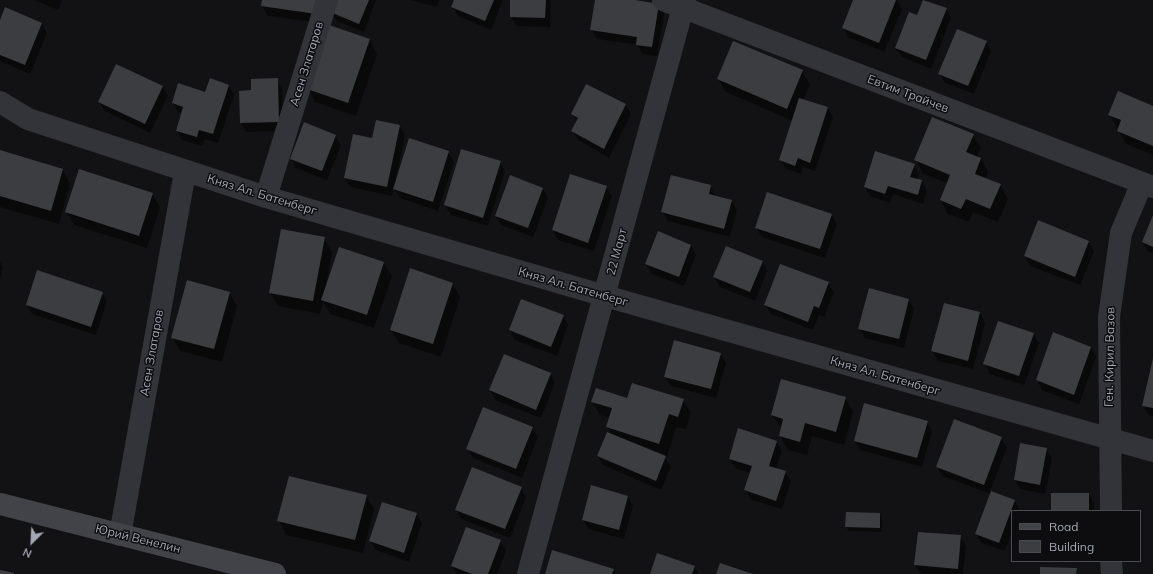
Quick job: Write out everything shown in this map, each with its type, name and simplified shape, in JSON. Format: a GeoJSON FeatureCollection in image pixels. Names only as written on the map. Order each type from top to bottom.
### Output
{"type":"FeatureCollection","features":[{"type":"Feature","properties":{"kind":"street","name":"Асен Златаров"},"geometry":{"type":"LineString","coordinates":[[266,197],[326,0]]}},
{"type":"Feature","properties":{"kind":"street","name":"Евтим Трайчев"},"geometry":{"type":"LineString","coordinates":[[677,2],[1147,185]]}},
{"type":"Feature","properties":{"kind":"street","name":"22 Март"},"geometry":{"type":"LineString","coordinates":[[528,574],[605,296],[677,2]]}},
{"type":"Feature","properties":{"kind":"street","name":"Княз Ал. Батенберг"},"geometry":{"type":"LineString","coordinates":[[0,102],[28,119],[185,172],[266,197],[605,296],[1153,452]]}},
{"type":"Feature","properties":{"kind":"street","name":"Асен Златаров"},"geometry":{"type":"LineString","coordinates":[[120,535],[185,172]]}},
{"type":"Feature","properties":{"kind":"street","name":"Ген. Кирил Вазов"},"geometry":{"type":"LineString","coordinates":[[1111,510],[1109,317],[1121,233],[1147,185]]}},
{"type":"Feature","properties":{"kind":"street","name":"Юрий Венелин"},"geometry":{"type":"LineString","coordinates":[[0,504],[275,574]]}},
{"type":"Feature","properties":{"kind":"street"},"geometry":{"type":"LineString","coordinates":[[1111,562],[1112,574]]}},
{"type":"Feature","properties":{"kind":"building"},"geometry":{"type":"Polygon","coordinates":[[[262,0],[318,0],[316,14],[261,6],[262,0]]]}},
{"type":"Feature","properties":{"kind":"building"},"geometry":{"type":"Polygon","coordinates":[[[335,0],[369,0],[359,24],[330,12],[335,0]]]}},
{"type":"Feature","properties":{"kind":"building"},"geometry":{"type":"Polygon","coordinates":[[[454,0],[494,0],[485,21],[451,7],[454,0]]]}},
{"type":"Feature","properties":{"kind":"building"},"geometry":{"type":"Polygon","coordinates":[[[510,0],[546,0],[545,18],[510,17],[510,0]]]}},
{"type":"Feature","properties":{"kind":"building"},"geometry":{"type":"Polygon","coordinates":[[[595,0],[635,0],[659,4],[652,47],[636,45],[637,37],[590,30],[595,0]]]}},
{"type":"Feature","properties":{"kind":"building"},"geometry":{"type":"Polygon","coordinates":[[[853,0],[896,0],[879,43],[842,28],[853,0]]]}},
{"type":"Feature","properties":{"kind":"building"},"geometry":{"type":"Polygon","coordinates":[[[923,0],[947,8],[926,60],[895,48],[909,12],[917,15],[923,0]]]}},
{"type":"Feature","properties":{"kind":"building"},"geometry":{"type":"Polygon","coordinates":[[[5,7],[42,23],[25,65],[0,55],[0,20],[5,7]]]}},
{"type":"Feature","properties":{"kind":"building"},"geometry":{"type":"Polygon","coordinates":[[[329,25],[370,39],[348,103],[307,89],[329,25]]]}},
{"type":"Feature","properties":{"kind":"building"},"geometry":{"type":"Polygon","coordinates":[[[957,29],[987,41],[968,86],[938,74],[957,29]]]}},
{"type":"Feature","properties":{"kind":"building"},"geometry":{"type":"Polygon","coordinates":[[[733,41],[803,70],[787,109],[717,79],[733,41]]]}},
{"type":"Feature","properties":{"kind":"building"},"geometry":{"type":"Polygon","coordinates":[[[116,64],[163,86],[145,124],[98,102],[116,64]]]}},
{"type":"Feature","properties":{"kind":"building"},"geometry":{"type":"Polygon","coordinates":[[[210,78],[229,85],[213,134],[199,130],[197,137],[176,131],[183,107],[172,103],[178,83],[205,92],[210,78]]]}},
{"type":"Feature","properties":{"kind":"building"},"geometry":{"type":"Polygon","coordinates":[[[278,78],[279,122],[240,123],[239,91],[251,90],[251,79],[278,78]]]}},
{"type":"Feature","properties":{"kind":"building"},"geometry":{"type":"Polygon","coordinates":[[[586,84],[626,104],[604,149],[571,131],[578,118],[571,114],[586,84]]]}},
{"type":"Feature","properties":{"kind":"building"},"geometry":{"type":"Polygon","coordinates":[[[1118,91],[1153,106],[1153,146],[1117,131],[1121,120],[1108,115],[1118,91]]]}},
{"type":"Feature","properties":{"kind":"building"},"geometry":{"type":"Polygon","coordinates":[[[799,98],[828,107],[810,163],[798,158],[795,166],[779,160],[799,98]]]}},
{"type":"Feature","properties":{"kind":"building"},"geometry":{"type":"Polygon","coordinates":[[[932,117],[974,134],[966,152],[981,158],[975,174],[1001,184],[990,209],[966,199],[961,209],[940,200],[950,175],[914,160],[932,117]]]}},
{"type":"Feature","properties":{"kind":"building"},"geometry":{"type":"Polygon","coordinates":[[[376,120],[400,125],[387,187],[344,178],[353,134],[372,138],[376,120]]]}},
{"type":"Feature","properties":{"kind":"building"},"geometry":{"type":"Polygon","coordinates":[[[304,122],[336,135],[322,171],[290,159],[304,122]]]}},
{"type":"Feature","properties":{"kind":"building"},"geometry":{"type":"Polygon","coordinates":[[[409,138],[449,151],[433,202],[393,189],[409,138]]]}},
{"type":"Feature","properties":{"kind":"building"},"geometry":{"type":"Polygon","coordinates":[[[461,149],[501,161],[483,218],[444,205],[461,149]]]}},
{"type":"Feature","properties":{"kind":"building"},"geometry":{"type":"Polygon","coordinates":[[[0,150],[63,169],[51,211],[0,196],[0,150]]]}},
{"type":"Feature","properties":{"kind":"building"},"geometry":{"type":"Polygon","coordinates":[[[875,151],[915,164],[910,177],[922,180],[918,195],[888,186],[885,194],[864,187],[875,151]]]}},
{"type":"Feature","properties":{"kind":"building"},"geometry":{"type":"Polygon","coordinates":[[[79,169],[153,193],[139,236],[65,212],[79,169]]]}},
{"type":"Feature","properties":{"kind":"building"},"geometry":{"type":"Polygon","coordinates":[[[570,174],[607,186],[588,243],[552,230],[570,174]]]}},
{"type":"Feature","properties":{"kind":"building"},"geometry":{"type":"Polygon","coordinates":[[[510,175],[543,188],[528,228],[495,216],[510,175]]]}},
{"type":"Feature","properties":{"kind":"building"},"geometry":{"type":"Polygon","coordinates":[[[671,175],[711,185],[709,194],[732,200],[724,229],[661,212],[671,175]]]}},
{"type":"Feature","properties":{"kind":"building"},"geometry":{"type":"Polygon","coordinates":[[[767,192],[832,214],[820,249],[755,228],[767,192]]]}},
{"type":"Feature","properties":{"kind":"building"},"geometry":{"type":"Polygon","coordinates":[[[1153,215],[1153,247],[1142,242],[1153,215]]]}},
{"type":"Feature","properties":{"kind":"building"},"geometry":{"type":"Polygon","coordinates":[[[1038,220],[1089,241],[1075,277],[1024,256],[1038,220]]]}},
{"type":"Feature","properties":{"kind":"building"},"geometry":{"type":"Polygon","coordinates":[[[281,229],[325,237],[313,301],[269,293],[281,229]]]}},
{"type":"Feature","properties":{"kind":"building"},"geometry":{"type":"Polygon","coordinates":[[[658,231],[691,245],[679,277],[645,264],[658,231]]]}},
{"type":"Feature","properties":{"kind":"building"},"geometry":{"type":"Polygon","coordinates":[[[726,246],[763,261],[750,292],[713,277],[726,246]]]}},
{"type":"Feature","properties":{"kind":"building"},"geometry":{"type":"Polygon","coordinates":[[[339,247],[384,262],[367,315],[321,300],[339,247]]]}},
{"type":"Feature","properties":{"kind":"building"},"geometry":{"type":"Polygon","coordinates":[[[780,264],[829,282],[819,308],[814,306],[808,322],[764,305],[780,264]]]}},
{"type":"Feature","properties":{"kind":"building"},"geometry":{"type":"Polygon","coordinates":[[[410,268],[453,283],[433,344],[390,330],[410,268]]]}},
{"type":"Feature","properties":{"kind":"building"},"geometry":{"type":"Polygon","coordinates":[[[37,270],[103,292],[91,327],[26,305],[37,270]]]}},
{"type":"Feature","properties":{"kind":"building"},"geometry":{"type":"Polygon","coordinates":[[[187,280],[230,292],[214,349],[171,338],[187,280]]]}},
{"type":"Feature","properties":{"kind":"building"},"geometry":{"type":"Polygon","coordinates":[[[869,288],[909,299],[899,339],[858,329],[869,288]]]}},
{"type":"Feature","properties":{"kind":"building"},"geometry":{"type":"Polygon","coordinates":[[[521,299],[564,315],[551,347],[509,330],[521,299]]]}},
{"type":"Feature","properties":{"kind":"building"},"geometry":{"type":"Polygon","coordinates":[[[944,303],[980,312],[968,361],[931,351],[944,303]]]}},
{"type":"Feature","properties":{"kind":"building"},"geometry":{"type":"Polygon","coordinates":[[[998,321],[1034,333],[1019,376],[983,364],[998,321]]]}},
{"type":"Feature","properties":{"kind":"building"},"geometry":{"type":"Polygon","coordinates":[[[1053,332],[1091,347],[1074,395],[1036,380],[1053,332]]]}},
{"type":"Feature","properties":{"kind":"building"},"geometry":{"type":"Polygon","coordinates":[[[674,340],[721,353],[711,389],[664,377],[674,340]]]}},
{"type":"Feature","properties":{"kind":"building"},"geometry":{"type":"Polygon","coordinates":[[[504,354],[551,373],[536,410],[489,390],[504,354]]]}},
{"type":"Feature","properties":{"kind":"building"},"geometry":{"type":"Polygon","coordinates":[[[1153,358],[1153,408],[1142,406],[1153,358]]]}},
{"type":"Feature","properties":{"kind":"building"},"geometry":{"type":"Polygon","coordinates":[[[781,379],[846,397],[836,432],[805,423],[800,442],[779,436],[783,419],[771,415],[781,379]]]}},
{"type":"Feature","properties":{"kind":"building"},"geometry":{"type":"Polygon","coordinates":[[[632,383],[684,399],[678,417],[669,414],[659,444],[606,427],[612,408],[591,402],[596,388],[627,398],[632,383]]]}},
{"type":"Feature","properties":{"kind":"building"},"geometry":{"type":"Polygon","coordinates":[[[864,403],[928,421],[917,458],[854,441],[864,403]]]}},
{"type":"Feature","properties":{"kind":"building"},"geometry":{"type":"Polygon","coordinates":[[[483,407],[533,427],[516,469],[466,449],[483,407]]]}},
{"type":"Feature","properties":{"kind":"building"},"geometry":{"type":"Polygon","coordinates":[[[954,419],[1002,437],[984,485],[936,467],[954,419]]]}},
{"type":"Feature","properties":{"kind":"building"},"geometry":{"type":"Polygon","coordinates":[[[738,428],[777,441],[769,466],[786,471],[776,501],[744,490],[752,466],[729,459],[738,428]]]}},
{"type":"Feature","properties":{"kind":"building"},"geometry":{"type":"Polygon","coordinates":[[[607,432],[666,456],[656,481],[597,456],[607,432]]]}},
{"type":"Feature","properties":{"kind":"building"},"geometry":{"type":"Polygon","coordinates":[[[1020,443],[1047,448],[1040,485],[1014,480],[1020,443]]]}},
{"type":"Feature","properties":{"kind":"building"},"geometry":{"type":"Polygon","coordinates":[[[472,467],[522,487],[505,529],[455,510],[472,467]]]}},
{"type":"Feature","properties":{"kind":"building"},"geometry":{"type":"Polygon","coordinates":[[[289,476],[367,495],[355,540],[277,521],[289,476]]]}},
{"type":"Feature","properties":{"kind":"building"},"geometry":{"type":"Polygon","coordinates":[[[591,485],[628,496],[619,530],[582,520],[591,485]]]}},
{"type":"Feature","properties":{"kind":"building"},"geometry":{"type":"Polygon","coordinates":[[[991,491],[1015,500],[999,543],[975,534],[991,491]]]}},
{"type":"Feature","properties":{"kind":"building"},"geometry":{"type":"Polygon","coordinates":[[[1051,493],[1089,493],[1089,510],[1051,510],[1051,493]]]}},
{"type":"Feature","properties":{"kind":"building"},"geometry":{"type":"Polygon","coordinates":[[[382,502],[417,513],[404,553],[369,541],[382,502]]]}},
{"type":"Feature","properties":{"kind":"building"},"geometry":{"type":"Polygon","coordinates":[[[846,512],[880,513],[880,528],[845,527],[846,512]]]}},
{"type":"Feature","properties":{"kind":"building"},"geometry":{"type":"Polygon","coordinates":[[[466,527],[501,540],[488,574],[472,574],[451,566],[466,527]]]}},
{"type":"Feature","properties":{"kind":"building"},"geometry":{"type":"Polygon","coordinates":[[[918,532],[961,535],[958,569],[914,565],[918,532]]]}},
{"type":"Feature","properties":{"kind":"building"},"geometry":{"type":"Polygon","coordinates":[[[552,550],[614,569],[612,574],[545,574],[552,550]]]}},
{"type":"Feature","properties":{"kind":"building"},"geometry":{"type":"Polygon","coordinates":[[[657,553],[695,566],[692,574],[650,574],[657,553]]]}},
{"type":"Feature","properties":{"kind":"building"},"geometry":{"type":"Polygon","coordinates":[[[720,563],[753,574],[716,574],[720,563]]]}},
{"type":"Feature","properties":{"kind":"building"},"geometry":{"type":"Polygon","coordinates":[[[1040,567],[1077,568],[1076,574],[1040,574],[1040,567]]]}},
{"type":"Feature","properties":{"kind":"building"},"geometry":{"type":"Polygon","coordinates":[[[0,570],[14,573],[14,574],[0,574],[0,570]]]}}]}
